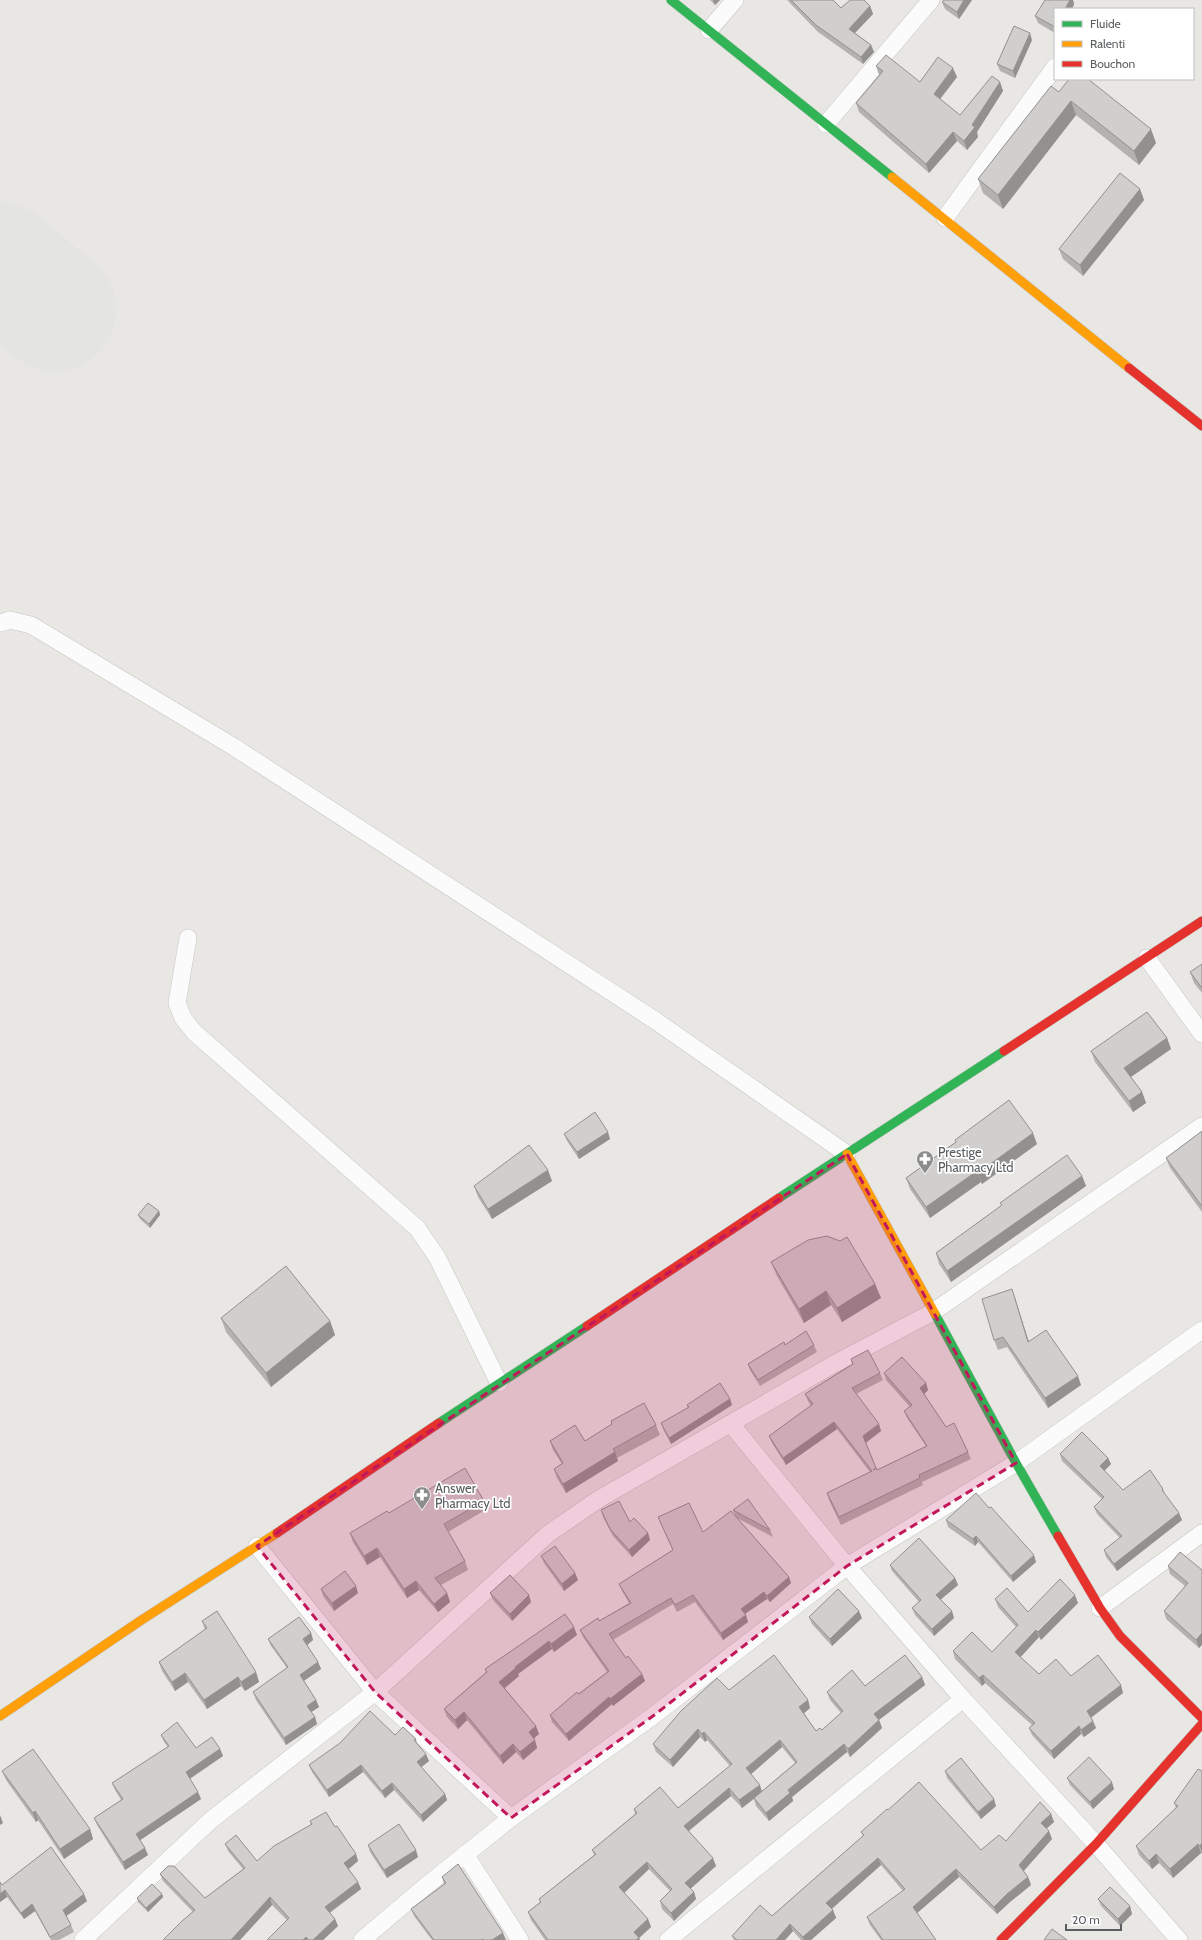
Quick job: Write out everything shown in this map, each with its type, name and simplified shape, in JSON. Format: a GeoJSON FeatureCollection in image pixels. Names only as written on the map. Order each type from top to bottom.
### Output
{"type":"FeatureCollection","features":[{"type":"Feature","properties":{"kind":"street"},"geometry":{"type":"LineString","coordinates":[[671,0],[945,218],[1202,426]]}},
{"type":"Feature","properties":{"kind":"street"},"geometry":{"type":"LineString","coordinates":[[709,30],[735,0]]}},
{"type":"Feature","properties":{"kind":"street"},"geometry":{"type":"LineString","coordinates":[[826,124],[931,0]]}},
{"type":"Feature","properties":{"kind":"street"},"geometry":{"type":"LineString","coordinates":[[945,218],[1054,68]]}},
{"type":"Feature","properties":{"kind":"street"},"geometry":{"type":"LineString","coordinates":[[0,623],[10,620],[31,624],[234,747],[656,1021],[847,1154],[1016,1463],[1100,1608],[1120,1636],[1202,1718]]}},
{"type":"Feature","properties":{"kind":"street"},"geometry":{"type":"LineString","coordinates":[[1,1714],[140,1621],[257,1546],[499,1383],[648,1287],[847,1154],[1202,921]]}},
{"type":"Feature","properties":{"kind":"street"},"geometry":{"type":"LineString","coordinates":[[188,938],[177,1003],[183,1018],[194,1032],[417,1228],[437,1257],[499,1383]]}},
{"type":"Feature","properties":{"kind":"street"},"geometry":{"type":"LineString","coordinates":[[1147,958],[1202,1034]]}},
{"type":"Feature","properties":{"kind":"street"},"geometry":{"type":"LineString","coordinates":[[83,1940],[211,1820],[375,1692],[548,1534],[599,1499],[834,1364],[933,1312],[1202,1126]]}},
{"type":"Feature","properties":{"kind":"street"},"geometry":{"type":"LineString","coordinates":[[362,1940],[465,1854],[511,1818],[653,1716],[847,1566],[1016,1463],[1202,1330]]}},
{"type":"Feature","properties":{"kind":"street"},"geometry":{"type":"LineString","coordinates":[[731,1424],[847,1566],[963,1699],[1096,1844],[1179,1940]]}},
{"type":"Feature","properties":{"kind":"street"},"geometry":{"type":"LineString","coordinates":[[1100,1608],[1202,1533]]}},
{"type":"Feature","properties":{"kind":"street"},"geometry":{"type":"LineString","coordinates":[[257,1546],[375,1692],[511,1818]]}},
{"type":"Feature","properties":{"kind":"street"},"geometry":{"type":"LineString","coordinates":[[668,1940],[963,1699]]}},
{"type":"Feature","properties":{"kind":"street"},"geometry":{"type":"LineString","coordinates":[[1001,1940],[1096,1844],[1202,1724]]}},
{"type":"Feature","properties":{"kind":"street"},"geometry":{"type":"LineString","coordinates":[[465,1854],[520,1940]]}},
{"type":"Feature","properties":{"kind":"highlighted area"},"geometry":{"type":"Polygon","coordinates":[[[847,1154],[1016,1463],[847,1566],[653,1716],[511,1818],[375,1692],[257,1546],[847,1154]]]}},
{"type":"Feature","properties":{"kind":"building"},"geometry":{"type":"Polygon","coordinates":[[[791,0],[833,0],[841,8],[850,0],[864,0],[870,6],[849,29],[871,45],[861,57],[816,25],[791,0]]]}},
{"type":"Feature","properties":{"kind":"building"},"geometry":{"type":"Polygon","coordinates":[[[944,0],[964,0],[957,12],[942,2],[944,0]]]}},
{"type":"Feature","properties":{"kind":"building"},"geometry":{"type":"Polygon","coordinates":[[[1045,0],[1070,0],[1066,8],[1054,8],[1054,26],[1035,16],[1045,0]]]}},
{"type":"Feature","properties":{"kind":"building"},"geometry":{"type":"Polygon","coordinates":[[[1014,26],[1030,33],[1013,71],[997,64],[1014,26]]]}},
{"type":"Feature","properties":{"kind":"building"},"geometry":{"type":"Polygon","coordinates":[[[886,55],[920,82],[938,57],[953,68],[934,94],[960,115],[992,76],[1000,82],[972,125],[975,127],[964,141],[953,132],[926,164],[856,103],[883,71],[876,66],[886,55]]]}},
{"type":"Feature","properties":{"kind":"building"},"geometry":{"type":"Polygon","coordinates":[[[1068,80],[1089,80],[1151,129],[1134,151],[1071,101],[998,195],[978,179],[1051,86],[1059,92],[1068,80]]]}},
{"type":"Feature","properties":{"kind":"building"},"geometry":{"type":"Polygon","coordinates":[[[1120,173],[1140,189],[1080,265],[1059,249],[1120,173]]]}},
{"type":"Feature","properties":{"kind":"building"},"geometry":{"type":"Polygon","coordinates":[[[1202,964],[1202,988],[1190,972],[1202,964]]]}},
{"type":"Feature","properties":{"kind":"building"},"geometry":{"type":"Polygon","coordinates":[[[1147,1012],[1167,1038],[1124,1068],[1142,1092],[1129,1101],[1091,1051],[1147,1012]]]}},
{"type":"Feature","properties":{"kind":"building"},"geometry":{"type":"Polygon","coordinates":[[[1009,1100],[1033,1133],[978,1173],[977,1171],[926,1207],[906,1178],[956,1142],[955,1140],[1009,1100]]]}},
{"type":"Feature","properties":{"kind":"building"},"geometry":{"type":"Polygon","coordinates":[[[595,1112],[608,1132],[577,1152],[564,1134],[595,1112]]]}},
{"type":"Feature","properties":{"kind":"building"},"geometry":{"type":"Polygon","coordinates":[[[1202,1131],[1202,1206],[1166,1158],[1202,1131]]]}},
{"type":"Feature","properties":{"kind":"building"},"geometry":{"type":"Polygon","coordinates":[[[529,1145],[548,1170],[488,1209],[474,1186],[529,1145]]]}},
{"type":"Feature","properties":{"kind":"building"},"geometry":{"type":"Polygon","coordinates":[[[1067,1155],[1082,1176],[947,1271],[936,1253],[1002,1205],[1000,1203],[1067,1155]]]}},
{"type":"Feature","properties":{"kind":"building"},"geometry":{"type":"Polygon","coordinates":[[[148,1203],[159,1211],[149,1224],[138,1215],[148,1203]]]}},
{"type":"Feature","properties":{"kind":"building"},"geometry":{"type":"Polygon","coordinates":[[[827,1236],[840,1241],[847,1237],[875,1284],[837,1308],[826,1291],[799,1309],[771,1262],[808,1240],[827,1236]]]}},
{"type":"Feature","properties":{"kind":"building"},"geometry":{"type":"Polygon","coordinates":[[[286,1266],[330,1321],[266,1373],[221,1318],[286,1266]]]}},
{"type":"Feature","properties":{"kind":"building"},"geometry":{"type":"Polygon","coordinates":[[[1012,1289],[1028,1342],[1046,1330],[1078,1376],[1045,1398],[1003,1337],[994,1340],[982,1299],[1012,1289]]]}},
{"type":"Feature","properties":{"kind":"building"},"geometry":{"type":"Polygon","coordinates":[[[806,1331],[814,1345],[758,1380],[748,1364],[784,1342],[785,1345],[806,1331]]]}},
{"type":"Feature","properties":{"kind":"building"},"geometry":{"type":"Polygon","coordinates":[[[868,1350],[880,1373],[852,1388],[879,1424],[863,1436],[877,1470],[927,1446],[904,1411],[912,1405],[884,1373],[902,1357],[926,1383],[920,1388],[946,1427],[954,1423],[968,1452],[919,1475],[920,1478],[839,1517],[827,1493],[872,1471],[834,1422],[783,1458],[769,1436],[813,1404],[805,1394],[853,1364],[851,1359],[868,1350]]]}},
{"type":"Feature","properties":{"kind":"building"},"geometry":{"type":"Polygon","coordinates":[[[720,1383],[730,1399],[669,1438],[661,1423],[689,1407],[687,1405],[720,1383]]]}},
{"type":"Feature","properties":{"kind":"building"},"geometry":{"type":"Polygon","coordinates":[[[644,1403],[656,1425],[613,1449],[615,1452],[563,1484],[554,1469],[563,1463],[550,1441],[575,1425],[585,1441],[612,1424],[611,1421],[644,1403]]]}},
{"type":"Feature","properties":{"kind":"building"},"geometry":{"type":"Polygon","coordinates":[[[1082,1432],[1108,1458],[1100,1466],[1123,1490],[1150,1470],[1163,1489],[1162,1490],[1179,1513],[1114,1564],[1104,1550],[1122,1536],[1094,1507],[1104,1497],[1060,1454],[1082,1432]]]}},
{"type":"Feature","properties":{"kind":"building"},"geometry":{"type":"Polygon","coordinates":[[[465,1468],[484,1501],[444,1524],[465,1561],[435,1578],[447,1593],[434,1604],[416,1581],[404,1589],[377,1548],[364,1556],[350,1533],[387,1511],[389,1513],[465,1468]]]}},
{"type":"Feature","properties":{"kind":"building"},"geometry":{"type":"Polygon","coordinates":[[[976,1493],[989,1508],[991,1507],[1034,1555],[1011,1576],[976,1536],[973,1539],[946,1520],[976,1493]]]}},
{"type":"Feature","properties":{"kind":"building"},"geometry":{"type":"Polygon","coordinates":[[[748,1499],[770,1530],[733,1510],[748,1499]]]}},
{"type":"Feature","properties":{"kind":"building"},"geometry":{"type":"Polygon","coordinates":[[[619,1501],[630,1522],[634,1518],[648,1533],[629,1550],[610,1529],[601,1510],[619,1501]]]}},
{"type":"Feature","properties":{"kind":"building"},"geometry":{"type":"Polygon","coordinates":[[[689,1503],[703,1532],[731,1511],[789,1577],[767,1596],[764,1592],[741,1609],[746,1615],[721,1633],[693,1595],[675,1605],[671,1598],[609,1634],[626,1658],[628,1656],[642,1674],[610,1699],[609,1697],[566,1734],[550,1715],[577,1692],[579,1694],[609,1671],[580,1630],[598,1618],[599,1621],[631,1603],[619,1584],[673,1550],[658,1517],[689,1503]]]}},
{"type":"Feature","properties":{"kind":"building"},"geometry":{"type":"Polygon","coordinates":[[[919,1538],[955,1578],[936,1595],[952,1611],[932,1629],[912,1608],[921,1600],[890,1565],[919,1538]]]}},
{"type":"Feature","properties":{"kind":"building"},"geometry":{"type":"Polygon","coordinates":[[[555,1546],[575,1573],[562,1584],[541,1556],[555,1546]]]}},
{"type":"Feature","properties":{"kind":"building"},"geometry":{"type":"Polygon","coordinates":[[[1180,1552],[1202,1570],[1202,1633],[1196,1640],[1164,1611],[1188,1583],[1168,1566],[1180,1552]]]}},
{"type":"Feature","properties":{"kind":"building"},"geometry":{"type":"Polygon","coordinates":[[[345,1571],[356,1586],[332,1603],[321,1589],[345,1571]]]}},
{"type":"Feature","properties":{"kind":"building"},"geometry":{"type":"Polygon","coordinates":[[[510,1575],[529,1595],[510,1614],[490,1593],[510,1575]]]}},
{"type":"Feature","properties":{"kind":"building"},"geometry":{"type":"Polygon","coordinates":[[[1060,1579],[1075,1595],[1038,1632],[1036,1630],[1015,1652],[1039,1674],[1056,1659],[1071,1676],[1098,1655],[1121,1685],[1087,1711],[1093,1721],[1081,1730],[1079,1726],[1051,1751],[1029,1728],[1035,1723],[983,1675],[979,1678],[953,1651],[972,1632],[992,1652],[1018,1625],[995,1599],[1007,1588],[1028,1612],[1060,1579]]]}},
{"type":"Feature","properties":{"kind":"building"},"geometry":{"type":"Polygon","coordinates":[[[838,1589],[859,1611],[830,1639],[809,1617],[838,1589]]]}},
{"type":"Feature","properties":{"kind":"building"},"geometry":{"type":"Polygon","coordinates":[[[217,1611],[256,1672],[241,1682],[238,1677],[204,1700],[185,1673],[172,1682],[159,1662],[207,1628],[202,1621],[217,1611]]]}},
{"type":"Feature","properties":{"kind":"building"},"geometry":{"type":"Polygon","coordinates":[[[565,1614],[574,1627],[551,1644],[549,1641],[515,1667],[516,1668],[499,1682],[536,1726],[529,1732],[535,1740],[520,1752],[513,1744],[500,1756],[464,1712],[455,1720],[444,1709],[487,1672],[485,1669],[565,1614]]]}},
{"type":"Feature","properties":{"kind":"building"},"geometry":{"type":"Polygon","coordinates":[[[299,1617],[311,1633],[303,1639],[318,1662],[300,1675],[316,1700],[307,1706],[315,1717],[284,1738],[253,1692],[288,1667],[268,1639],[299,1617]]]}},
{"type":"Feature","properties":{"kind":"building"},"geometry":{"type":"Polygon","coordinates":[[[774,1655],[808,1700],[799,1707],[816,1731],[820,1728],[822,1730],[843,1711],[827,1692],[852,1670],[865,1686],[905,1655],[922,1677],[874,1714],[879,1720],[848,1749],[844,1744],[788,1790],[790,1793],[766,1813],[754,1798],[797,1762],[780,1740],[746,1768],[760,1785],[739,1800],[729,1788],[684,1826],[713,1858],[685,1883],[694,1892],[671,1913],[660,1901],[672,1889],[647,1862],[619,1887],[648,1919],[634,1932],[639,1938],[636,1940],[548,1940],[528,1912],[541,1902],[539,1899],[596,1854],[592,1850],[637,1813],[634,1809],[660,1787],[678,1808],[732,1764],[704,1732],[702,1734],[698,1729],[670,1760],[653,1744],[681,1711],[717,1678],[729,1690],[774,1655]]]}},
{"type":"Feature","properties":{"kind":"building"},"geometry":{"type":"Polygon","coordinates":[[[370,1711],[395,1735],[403,1727],[416,1739],[414,1740],[426,1754],[417,1762],[445,1794],[421,1815],[392,1783],[382,1791],[361,1765],[327,1790],[309,1765],[340,1743],[370,1711]]]}},
{"type":"Feature","properties":{"kind":"building"},"geometry":{"type":"Polygon","coordinates":[[[177,1722],[196,1748],[212,1737],[220,1749],[186,1772],[198,1792],[136,1834],[145,1848],[123,1862],[94,1818],[123,1799],[112,1783],[169,1746],[161,1735],[177,1722]]]}},
{"type":"Feature","properties":{"kind":"building"},"geometry":{"type":"Polygon","coordinates":[[[33,1749],[90,1829],[60,1849],[35,1811],[33,1813],[2,1771],[33,1749]]]}},
{"type":"Feature","properties":{"kind":"building"},"geometry":{"type":"Polygon","coordinates":[[[1089,1757],[1112,1782],[1090,1802],[1067,1778],[1089,1757]]]}},
{"type":"Feature","properties":{"kind":"building"},"geometry":{"type":"Polygon","coordinates":[[[961,1758],[994,1799],[978,1812],[945,1771],[961,1758]]]}},
{"type":"Feature","properties":{"kind":"building"},"geometry":{"type":"Polygon","coordinates":[[[1198,1769],[1202,1771],[1202,1843],[1200,1846],[1198,1844],[1170,1869],[1156,1854],[1149,1861],[1136,1846],[1178,1806],[1174,1803],[1198,1769]]]}},
{"type":"Feature","properties":{"kind":"building"},"geometry":{"type":"Polygon","coordinates":[[[919,1782],[981,1850],[999,1835],[1006,1841],[1040,1802],[1051,1814],[1041,1823],[1049,1831],[1019,1865],[1028,1877],[994,1907],[956,1869],[913,1907],[936,1940],[883,1940],[867,1917],[905,1889],[878,1858],[826,1903],[833,1910],[803,1937],[790,1924],[776,1940],[737,1940],[732,1936],[760,1905],[772,1916],[864,1835],[861,1832],[919,1782]]]}},
{"type":"Feature","properties":{"kind":"building"},"geometry":{"type":"Polygon","coordinates":[[[326,1812],[335,1827],[337,1826],[356,1854],[344,1863],[358,1882],[325,1907],[335,1919],[313,1940],[309,1940],[306,1937],[303,1940],[267,1940],[289,1918],[270,1897],[231,1940],[163,1940],[195,1910],[160,1874],[168,1866],[174,1866],[205,1898],[245,1868],[225,1844],[236,1835],[257,1861],[274,1846],[312,1824],[310,1821],[326,1812]]]}},
{"type":"Feature","properties":{"kind":"building"},"geometry":{"type":"Polygon","coordinates":[[[399,1824],[416,1850],[384,1870],[368,1845],[399,1824]]]}},
{"type":"Feature","properties":{"kind":"building"},"geometry":{"type":"Polygon","coordinates":[[[51,1847],[84,1894],[63,1910],[71,1925],[50,1937],[32,1904],[21,1913],[5,1890],[0,1894],[0,1882],[2,1885],[51,1847]]]}},
{"type":"Feature","properties":{"kind":"building"},"geometry":{"type":"Polygon","coordinates":[[[458,1864],[503,1933],[492,1940],[434,1940],[411,1909],[446,1883],[442,1877],[458,1864]]]}},
{"type":"Feature","properties":{"kind":"building"},"geometry":{"type":"Polygon","coordinates":[[[152,1884],[162,1894],[146,1908],[137,1898],[152,1884]]]}},
{"type":"Feature","properties":{"kind":"building"},"geometry":{"type":"Polygon","coordinates":[[[1110,1887],[1130,1906],[1118,1919],[1098,1899],[1110,1887]]]}},
{"type":"Feature","properties":{"kind":"building"},"geometry":{"type":"Polygon","coordinates":[[[1052,1929],[1067,1940],[1044,1940],[1052,1929]]]}},
{"type":"Feature","properties":{"kind":"runway"},"geometry":{"type":"LineString","coordinates":[[0,264],[55,310]]}},
{"type":"Feature","properties":{"kind":"traffic: fast"},"geometry":{"type":"LineString","coordinates":[[671,0],[892,177]]}},
{"type":"Feature","properties":{"kind":"traffic: fast"},"geometry":{"type":"LineString","coordinates":[[779,1198],[1004,1051]]}},
{"type":"Feature","properties":{"kind":"traffic: fast"},"geometry":{"type":"LineString","coordinates":[[935,1314],[1016,1463],[1058,1536]]}},
{"type":"Feature","properties":{"kind":"traffic: fast"},"geometry":{"type":"LineString","coordinates":[[439,1423],[587,1326]]}},
{"type":"Feature","properties":{"kind":"traffic: slow"},"geometry":{"type":"LineString","coordinates":[[892,177],[1129,368]]}},
{"type":"Feature","properties":{"kind":"traffic: slow"},"geometry":{"type":"LineString","coordinates":[[847,1154],[935,1314]]}},
{"type":"Feature","properties":{"kind":"traffic: slow"},"geometry":{"type":"LineString","coordinates":[[0,1716],[140,1621],[277,1533]]}},
{"type":"Feature","properties":{"kind":"traffic: jam"},"geometry":{"type":"LineString","coordinates":[[1129,368],[1202,426]]}},
{"type":"Feature","properties":{"kind":"traffic: jam"},"geometry":{"type":"LineString","coordinates":[[1004,1051],[1202,921]]}},
{"type":"Feature","properties":{"kind":"traffic: jam"},"geometry":{"type":"LineString","coordinates":[[587,1326],[779,1198]]}},
{"type":"Feature","properties":{"kind":"traffic: jam"},"geometry":{"type":"LineString","coordinates":[[277,1533],[439,1423]]}},
{"type":"Feature","properties":{"kind":"traffic: jam"},"geometry":{"type":"LineString","coordinates":[[1058,1536],[1100,1608],[1120,1636],[1202,1718]]}},
{"type":"Feature","properties":{"kind":"traffic: jam"},"geometry":{"type":"LineString","coordinates":[[1001,1940],[1096,1844],[1202,1724]]}},
{"type":"Feature","properties":{"kind":"place","name":"Prestige Pharmacy Ltd"},"geometry":{"type":"Point","coordinates":[925,1174]}},
{"type":"Feature","properties":{"kind":"place","name":"Answer Pharmacy Ltd"},"geometry":{"type":"Point","coordinates":[422,1510]}}]}
